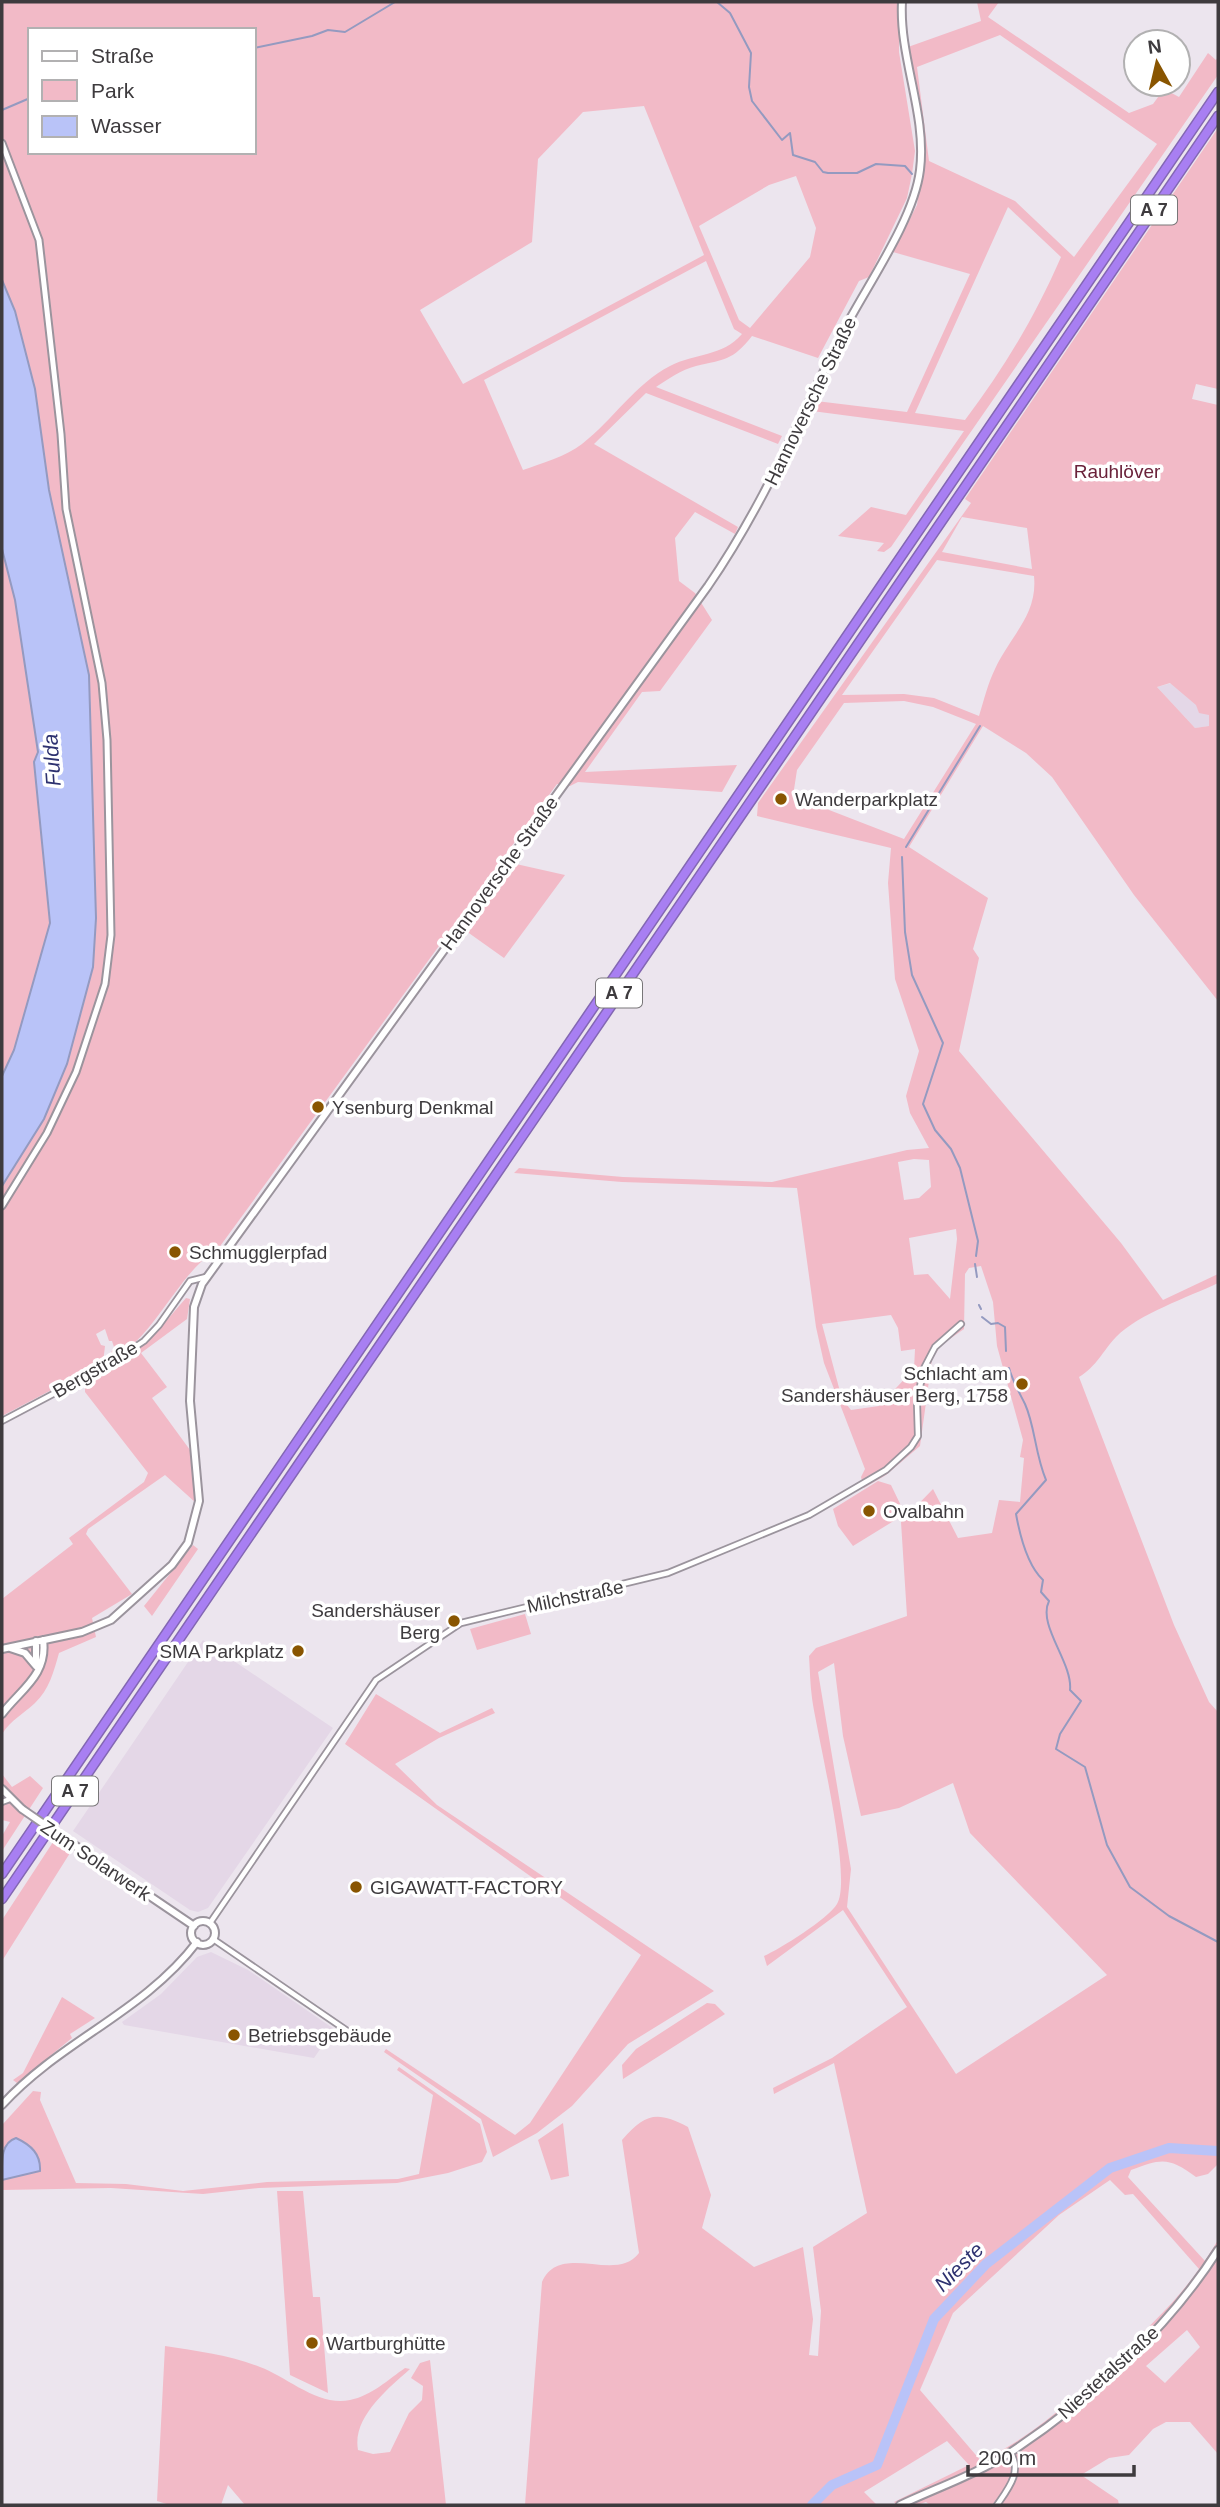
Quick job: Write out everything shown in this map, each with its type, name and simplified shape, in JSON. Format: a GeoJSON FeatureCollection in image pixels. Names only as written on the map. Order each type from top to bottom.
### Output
{"type":"FeatureCollection","features":[{"type":"Feature","properties":{"kind":"highway","name":"A 7"},"geometry":{"type":"LineString","coordinates":[[2,1874],[1218,92]]}},
{"type":"Feature","properties":{"kind":"highway","name":"A 7"},"geometry":{"type":"LineString","coordinates":[[2,1899],[1218,116]]}},
{"type":"Feature","properties":{"kind":"main road","name":"Hannoversche Straße"},"geometry":{"type":"LineString","coordinates":[[3,1649],[89,1630],[119,1615],[172,1565],[188,1543],[200,1501],[190,1401],[194,1307],[205,1277],[708,586],[749,525],[846,327],[908,209],[917,184],[920,144],[905,46],[902,2]]}},
{"type":"Feature","properties":{"kind":"main road"},"geometry":{"type":"LineString","coordinates":[[2,1714],[28,1689],[43,1657],[39,1641]]}},
{"type":"Feature","properties":{"kind":"main road"},"geometry":{"type":"LineString","coordinates":[[3,1649],[25,1653],[36,1670]]}},
{"type":"Feature","properties":{"kind":"main road","name":"Zum Solarwerk"},"geometry":{"type":"LineString","coordinates":[[2,1789],[22,1809],[194,1926]]}},
{"type":"Feature","properties":{"kind":"main road"},"geometry":{"type":"LineString","coordinates":[[201,1921],[211,1923],[215,1932],[213,1939],[205,1944],[197,1942],[192,1935],[194,1926],[201,1921]]}},
{"type":"Feature","properties":{"kind":"main road"},"geometry":{"type":"LineString","coordinates":[[2,2105],[54,2057],[144,1998],[197,1942]]}},
{"type":"Feature","properties":{"kind":"main road","name":"Niestetalstraße"},"geometry":{"type":"LineString","coordinates":[[900,2505],[1010,2452],[1075,2405],[1128,2357],[1186,2297],[1218,2250]]}},
{"type":"Feature","properties":{"kind":"street"},"geometry":{"type":"LineString","coordinates":[[2,143],[39,240],[61,434],[66,509],[102,683],[107,740],[111,935],[105,984],[76,1072],[47,1133],[2,1206]]}},
{"type":"Feature","properties":{"kind":"street","name":"Bergstraße"},"geometry":{"type":"LineString","coordinates":[[2,1421],[130,1351],[159,1325],[190,1281],[205,1277]]}},
{"type":"Feature","properties":{"kind":"street","name":"Milchstraße"},"geometry":{"type":"LineString","coordinates":[[211,1923],[376,1680],[461,1623],[668,1573],[809,1515],[886,1470],[911,1447],[918,1436],[916,1404],[923,1370],[935,1347],[961,1324]]}},
{"type":"Feature","properties":{"kind":"street"},"geometry":{"type":"LineString","coordinates":[[2,1802],[10,1799]]}},
{"type":"Feature","properties":{"kind":"street"},"geometry":{"type":"LineString","coordinates":[[213,1939],[362,2041]]}},
{"type":"Feature","properties":{"kind":"street"},"geometry":{"type":"LineString","coordinates":[[998,2505],[1015,2472],[1016,2463],[1010,2452]]}},
{"type":"Feature","properties":{"kind":"shaded area"},"geometry":{"type":"Polygon","coordinates":[[[1172,683],[1209,715],[1209,726],[1195,728],[1157,687],[1172,683]]]}},
{"type":"Feature","properties":{"kind":"shaded area"},"geometry":{"type":"Polygon","coordinates":[[[203,1640],[333,1728],[208,1908],[198,1912],[190,1910],[73,1831],[203,1640]]]}},
{"type":"Feature","properties":{"kind":"shaded area"},"geometry":{"type":"Polygon","coordinates":[[[211,1952],[248,1970],[334,2029],[314,2058],[124,2025],[122,2022],[161,1994],[197,1957],[211,1952]]]}},
{"type":"Feature","properties":{"kind":"green space"},"geometry":{"type":"Polygon","coordinates":[[[2,2],[899,2],[899,52],[915,151],[907,198],[869,277],[859,281],[818,358],[752,336],[733,355],[685,370],[656,387],[782,436],[778,444],[646,393],[594,444],[738,527],[735,534],[695,512],[675,538],[679,581],[695,593],[712,620],[660,691],[642,692],[585,772],[737,765],[722,792],[578,782],[570,786],[557,784],[218,1249],[189,1275],[151,1325],[123,1352],[108,1359],[114,1347],[105,1329],[96,1334],[101,1345],[105,1346],[103,1363],[2,1416],[2,1186],[10,1175],[81,1014],[93,967],[96,918],[89,675],[49,490],[35,389],[15,311],[2,280],[2,147],[7,156],[2,134],[2,2]],[[644,106],[583,112],[538,159],[532,242],[420,310],[463,384],[704,255],[644,106]],[[796,176],[769,185],[699,226],[739,320],[750,328],[810,257],[816,228],[796,176]],[[706,261],[484,380],[523,470],[561,456],[582,444],[657,374],[679,362],[726,347],[742,334],[734,329],[706,261]]]}},
{"type":"Feature","properties":{"kind":"green space"},"geometry":{"type":"Polygon","coordinates":[[[977,2],[999,2],[988,17],[1129,113],[1153,104],[1157,98],[1192,98],[1192,77],[1208,53],[1216,60],[1218,57],[1218,75],[891,547],[884,552],[877,551],[884,543],[838,536],[871,507],[906,515],[964,431],[812,411],[816,401],[907,412],[970,274],[893,252],[917,205],[923,158],[908,47],[981,21],[977,2]],[[1000,35],[917,67],[929,161],[1015,201],[1074,257],[1157,144],[1000,35]],[[1008,207],[915,413],[965,420],[1018,342],[1061,257],[1008,207]]]}},
{"type":"Feature","properties":{"kind":"green space","name":"Rauhlöver"},"geometry":{"type":"Polygon","coordinates":[[[1218,128],[1218,389],[1196,384],[1192,399],[1218,405],[1218,1001],[1134,895],[1052,777],[1026,753],[983,726],[909,847],[988,898],[973,949],[979,958],[959,1051],[1121,1243],[1163,1300],[1218,1274],[1218,1283],[1150,1313],[1126,1329],[1079,1377],[1174,1625],[1209,1702],[1218,1712],[1218,2164],[1208,2174],[1196,2177],[1172,2163],[1150,2163],[1131,2170],[1128,2177],[1205,2261],[1218,2240],[1218,2454],[1190,2422],[1166,2422],[1153,2429],[1129,2455],[1109,2458],[1081,2475],[1118,2500],[1119,2505],[930,2505],[926,2502],[897,2505],[894,2502],[969,2465],[947,2441],[864,2492],[877,2505],[525,2505],[542,2282],[550,2270],[562,2265],[617,2265],[629,2261],[639,2253],[622,2140],[645,2120],[652,2117],[667,2118],[688,2127],[711,2195],[702,2228],[754,2267],[803,2247],[813,2319],[809,2355],[818,2356],[821,2311],[813,2247],[867,2213],[834,2063],[774,2094],[773,2088],[832,2058],[907,2007],[843,1910],[767,1966],[764,1956],[824,1917],[837,1904],[841,1889],[841,1866],[812,1698],[809,1656],[816,1648],[907,1616],[901,1522],[933,1489],[958,1538],[992,1533],[999,1500],[1020,1502],[1024,1458],[1020,1457],[1023,1440],[997,1346],[993,1302],[981,1266],[969,1268],[965,1274],[964,1329],[941,1345],[932,1359],[920,1446],[886,1475],[864,1488],[861,1477],[865,1469],[824,1363],[816,1327],[797,1188],[622,1182],[514,1173],[519,1168],[623,1177],[772,1182],[907,1150],[929,1148],[910,1113],[906,1096],[919,1051],[895,979],[888,883],[891,848],[757,816],[758,803],[971,503],[965,499],[1218,128]],[[962,517],[942,552],[1032,569],[1027,528],[962,517]],[[937,560],[842,695],[904,694],[934,698],[979,716],[995,669],[1022,625],[1032,602],[1034,576],[937,560]],[[1170,683],[1157,687],[1195,728],[1209,726],[1209,715],[1199,713],[1196,705],[1170,683]],[[904,701],[844,703],[797,770],[793,796],[904,839],[976,724],[933,707],[904,701]],[[929,1160],[898,1162],[904,1200],[919,1198],[931,1187],[929,1160]],[[956,1229],[909,1238],[914,1275],[928,1274],[950,1299],[956,1229]],[[891,1315],[822,1324],[842,1399],[851,1410],[879,1406],[914,1369],[915,1349],[901,1351],[898,1328],[891,1315]],[[834,1663],[818,1672],[851,1869],[847,1907],[956,2074],[1107,1975],[970,1833],[953,1783],[899,1808],[861,1816],[843,1736],[834,1663]],[[1110,2180],[1059,2215],[953,2313],[920,2390],[981,2461],[1040,2425],[1076,2396],[1155,2320],[1199,2269],[1133,2194],[1125,2195],[1110,2180]],[[1187,2330],[1146,2366],[1165,2383],[1200,2347],[1187,2330]]]}},
{"type":"Feature","properties":{"kind":"green space"},"geometry":{"type":"Polygon","coordinates":[[[2,549],[15,600],[38,752],[34,763],[50,923],[14,1050],[2,1076],[2,549]]]}},
{"type":"Feature","properties":{"kind":"green space"},"geometry":{"type":"Polygon","coordinates":[[[516,864],[565,875],[504,958],[466,931],[516,864]]]}},
{"type":"Feature","properties":{"kind":"green space"},"geometry":{"type":"Polygon","coordinates":[[[186,1298],[190,1299],[187,1319],[141,1353],[167,1387],[152,1398],[190,1450],[196,1503],[165,1475],[88,1529],[86,1534],[132,1594],[92,1618],[96,1637],[59,1653],[44,1692],[2,1734],[2,1599],[73,1544],[69,1538],[144,1482],[148,1473],[85,1392],[85,1380],[116,1365],[148,1342],[186,1298]]]}},
{"type":"Feature","properties":{"kind":"green space","name":"Ovalbahn"},"geometry":{"type":"Polygon","coordinates":[[[878,1481],[891,1485],[905,1514],[853,1546],[838,1526],[833,1509],[878,1481]]]}},
{"type":"Feature","properties":{"kind":"green space"},"geometry":{"type":"Polygon","coordinates":[[[193,1545],[198,1549],[152,1616],[144,1606],[193,1545]]]}},
{"type":"Feature","properties":{"kind":"green space"},"geometry":{"type":"Polygon","coordinates":[[[525,1614],[531,1634],[477,1650],[470,1629],[525,1614]]]}},
{"type":"Feature","properties":{"kind":"green space"},"geometry":{"type":"Polygon","coordinates":[[[376,1694],[440,1733],[492,1708],[495,1713],[439,1738],[395,1764],[437,1805],[714,1991],[628,2044],[572,2106],[537,2133],[493,2157],[481,2119],[384,2052],[386,2049],[515,2135],[530,2123],[641,1955],[345,1744],[376,1694]]]}},
{"type":"Feature","properties":{"kind":"green space"},"geometry":{"type":"Polygon","coordinates":[[[2,1774],[12,1787],[30,1776],[43,1788],[2,1851],[2,1836],[10,1822],[2,1820],[2,1774]]]}},
{"type":"Feature","properties":{"kind":"green space"},"geometry":{"type":"Polygon","coordinates":[[[55,1839],[70,1853],[2,1961],[2,1920],[55,1839]]]}},
{"type":"Feature","properties":{"kind":"green space"},"geometry":{"type":"Polygon","coordinates":[[[62,1997],[95,2018],[70,2034],[72,2038],[17,2083],[13,2080],[23,2073],[62,1997]]]}},
{"type":"Feature","properties":{"kind":"green space"},"geometry":{"type":"Polygon","coordinates":[[[707,2003],[715,2004],[725,2014],[623,2079],[622,2065],[636,2049],[707,2003]]]}},
{"type":"Feature","properties":{"kind":"green space"},"geometry":{"type":"Polygon","coordinates":[[[399,2067],[480,2124],[487,2152],[482,2162],[448,2173],[397,2183],[259,2188],[203,2194],[111,2188],[2,2190],[2,2180],[39,2171],[40,2162],[2,2148],[2,2125],[33,2091],[41,2092],[40,2100],[76,2183],[126,2184],[183,2191],[267,2182],[398,2179],[419,2174],[433,2095],[397,2070],[399,2067]]]}},
{"type":"Feature","properties":{"kind":"green space"},"geometry":{"type":"Polygon","coordinates":[[[563,2123],[569,2176],[551,2180],[538,2140],[563,2123]]]}},
{"type":"Feature","properties":{"kind":"green space"},"geometry":{"type":"Polygon","coordinates":[[[277,2191],[303,2191],[313,2297],[320,2297],[328,2393],[290,2375],[277,2191]]]}},
{"type":"Feature","properties":{"kind":"green space"},"geometry":{"type":"Polygon","coordinates":[[[165,2346],[237,2359],[315,2395],[338,2401],[365,2395],[405,2368],[410,2369],[374,2404],[361,2426],[358,2450],[373,2454],[390,2452],[409,2413],[422,2400],[423,2386],[411,2378],[420,2363],[430,2360],[446,2505],[245,2505],[228,2485],[221,2505],[170,2505],[157,2501],[165,2346]]]}},
{"type":"Feature","properties":{"kind":"water","name":"Fulda"},"geometry":{"type":"Polygon","coordinates":[[[2,280],[15,311],[35,389],[49,490],[89,675],[96,918],[93,967],[67,1064],[44,1119],[2,1186],[2,1076],[14,1050],[50,923],[34,762],[38,752],[15,600],[2,549],[2,280]]]}},
{"type":"Feature","properties":{"kind":"water"},"geometry":{"type":"Polygon","coordinates":[[[16,2138],[34,2151],[39,2160],[40,2171],[2,2180],[5,2149],[7,2144],[16,2138]]]}},
{"type":"Feature","properties":{"kind":"waterway"},"geometry":{"type":"LineString","coordinates":[[256,48],[328,30],[345,32],[395,2]]}},
{"type":"Feature","properties":{"kind":"waterway"},"geometry":{"type":"LineString","coordinates":[[717,2],[730,13],[751,53],[749,87],[752,101],[782,140],[790,133],[793,155],[815,162],[823,172],[828,173],[857,173],[876,164],[905,166],[912,174]]}},
{"type":"Feature","properties":{"kind":"waterway"},"geometry":{"type":"LineString","coordinates":[[2,110],[28,99]]}},
{"type":"Feature","properties":{"kind":"waterway"},"geometry":{"type":"LineString","coordinates":[[906,847],[980,726]]}},
{"type":"Feature","properties":{"kind":"waterway"},"geometry":{"type":"LineString","coordinates":[[902,857],[905,932],[912,975],[943,1043],[923,1104],[935,1130],[951,1149],[960,1168],[978,1241],[976,1256]]}},
{"type":"Feature","properties":{"kind":"waterway"},"geometry":{"type":"LineString","coordinates":[[975,1264],[977,1277]]}},
{"type":"Feature","properties":{"kind":"waterway"},"geometry":{"type":"LineString","coordinates":[[979,1305],[981,1309]]}},
{"type":"Feature","properties":{"kind":"waterway"},"geometry":{"type":"LineString","coordinates":[[982,1317],[991,1324],[998,1323],[1005,1327],[1006,1351]]}},
{"type":"Feature","properties":{"kind":"waterway"},"geometry":{"type":"LineString","coordinates":[[1009,1368],[1028,1413],[1046,1480],[1016,1514],[1028,1558],[1043,1580],[1041,1592],[1049,1601],[1048,1621],[1066,1668],[1070,1690],[1081,1701],[1060,1734],[1056,1749],[1085,1767],[1107,1845],[1130,1887],[1169,1916],[1218,1942]]}},
{"type":"Feature","properties":{"kind":"waterway","name":"Nieste"},"geometry":{"type":"LineString","coordinates":[[812,2505],[832,2485],[877,2465],[934,2319],[986,2264],[1110,2168],[1169,2148],[1218,2151]]}},
{"type":"Feature","properties":{"kind":"place","name":"Wanderparkplatz"},"geometry":{"type":"Point","coordinates":[781,799]}},
{"type":"Feature","properties":{"kind":"place","name":"Ysenburg Denkmal"},"geometry":{"type":"Point","coordinates":[318,1107]}},
{"type":"Feature","properties":{"kind":"place","name":"Schmugglerpfad"},"geometry":{"type":"Point","coordinates":[175,1252]}},
{"type":"Feature","properties":{"kind":"place","name":"Schlacht am Sandershäuser Berg, 1758"},"geometry":{"type":"Point","coordinates":[1022,1384]}},
{"type":"Feature","properties":{"kind":"place","name":"Ovalbahn"},"geometry":{"type":"Point","coordinates":[869,1511]}},
{"type":"Feature","properties":{"kind":"place","name":"Sandershäuser Berg"},"geometry":{"type":"Point","coordinates":[454,1621]}},
{"type":"Feature","properties":{"kind":"place","name":"SMA Parkplatz"},"geometry":{"type":"Point","coordinates":[298,1651]}},
{"type":"Feature","properties":{"kind":"place","name":"GIGAWATT-FACTORY"},"geometry":{"type":"Point","coordinates":[356,1887]}},
{"type":"Feature","properties":{"kind":"place","name":"Betriebsgebäude"},"geometry":{"type":"Point","coordinates":[234,2035]}},
{"type":"Feature","properties":{"kind":"place","name":"Wartburghütte"},"geometry":{"type":"Point","coordinates":[312,2343]}}]}
